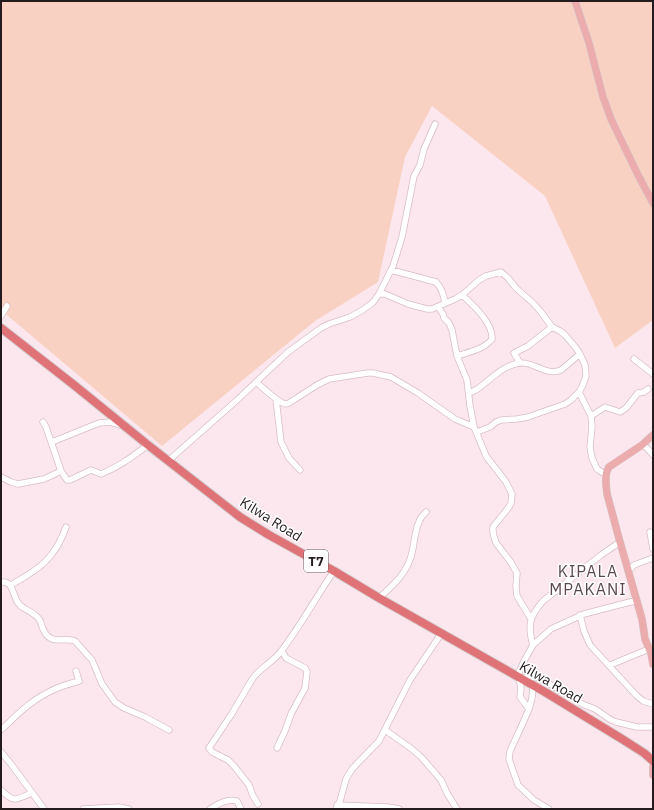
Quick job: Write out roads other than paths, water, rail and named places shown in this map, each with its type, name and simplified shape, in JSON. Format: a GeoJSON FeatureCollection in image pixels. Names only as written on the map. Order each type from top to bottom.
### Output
{"type":"FeatureCollection","features":[{"type":"Feature","properties":{"kind":"highway","name":"Kilwa Road"},"geometry":{"type":"LineString","coordinates":[[1,328],[168,461],[240,516],[285,544],[533,686],[622,739],[644,753],[653,761]]}},
{"type":"Feature","properties":{"kind":"main road"},"geometry":{"type":"LineString","coordinates":[[575,1],[589,43],[610,119],[653,203]]}},
{"type":"Feature","properties":{"kind":"main road"},"geometry":{"type":"LineString","coordinates":[[653,435],[613,464],[608,469],[606,475],[607,494],[642,619],[645,638],[651,651],[653,664]]}},
{"type":"Feature","properties":{"kind":"main road"},"geometry":{"type":"LineString","coordinates":[[653,767],[653,775]]}},
{"type":"Feature","properties":{"kind":"street"},"geometry":{"type":"LineString","coordinates":[[168,461],[288,352],[325,326],[350,317],[361,311],[371,304],[379,294],[393,266],[402,237],[414,176],[420,165],[424,149],[435,124]]}},
{"type":"Feature","properties":{"kind":"street"},"geometry":{"type":"LineString","coordinates":[[391,270],[437,282],[444,297],[445,303]]}},
{"type":"Feature","properties":{"kind":"street"},"geometry":{"type":"LineString","coordinates":[[256,382],[276,399],[285,404],[289,404],[317,385],[330,379],[373,373],[391,377],[418,393],[455,419],[476,430],[490,427],[501,420],[528,417],[566,404],[579,392],[582,387],[586,376],[585,365],[580,354],[565,335],[552,327],[533,303],[501,272],[486,276],[479,280],[462,295],[432,309],[408,304],[390,295],[379,294]]}},
{"type":"Feature","properties":{"kind":"street"},"geometry":{"type":"LineString","coordinates":[[457,356],[486,346],[492,339],[492,333],[488,325],[474,306],[462,295]]}},
{"type":"Feature","properties":{"kind":"street"},"geometry":{"type":"LineString","coordinates":[[1,316],[7,306]]}},
{"type":"Feature","properties":{"kind":"street"},"geometry":{"type":"LineString","coordinates":[[438,307],[452,330],[457,356],[467,380],[470,406],[476,430],[486,456],[506,482],[512,494],[511,503],[493,527],[493,532],[496,543],[517,572],[517,596],[531,619]]}},
{"type":"Feature","properties":{"kind":"street"},"geometry":{"type":"LineString","coordinates":[[520,363],[514,353],[528,346],[552,327]]}},
{"type":"Feature","properties":{"kind":"street"},"geometry":{"type":"LineString","coordinates":[[469,393],[478,389],[497,373],[510,366],[520,363],[530,364],[549,372],[557,372],[580,354]]}},
{"type":"Feature","properties":{"kind":"street"},"geometry":{"type":"LineString","coordinates":[[634,359],[653,374]]}},
{"type":"Feature","properties":{"kind":"street"},"geometry":{"type":"LineString","coordinates":[[591,416],[604,407],[620,412],[626,408],[638,393],[644,392],[648,389]]}},
{"type":"Feature","properties":{"kind":"street"},"geometry":{"type":"LineString","coordinates":[[579,392],[591,416],[590,452],[598,469],[606,475]]}},
{"type":"Feature","properties":{"kind":"street"},"geometry":{"type":"LineString","coordinates":[[276,399],[281,442],[289,458],[300,470]]}},
{"type":"Feature","properties":{"kind":"street"},"geometry":{"type":"LineString","coordinates":[[43,422],[52,442],[61,471],[69,481],[91,470],[101,474],[112,470],[148,445]]}},
{"type":"Feature","properties":{"kind":"street"},"geometry":{"type":"LineString","coordinates":[[52,442],[103,422],[110,422],[125,426]]}},
{"type":"Feature","properties":{"kind":"street"},"geometry":{"type":"LineString","coordinates":[[642,444],[653,455]]}},
{"type":"Feature","properties":{"kind":"street"},"geometry":{"type":"LineString","coordinates":[[1,477],[18,484],[44,479],[61,471]]}},
{"type":"Feature","properties":{"kind":"street"},"geometry":{"type":"LineString","coordinates":[[379,598],[393,585],[405,570],[412,554],[418,522],[426,512]]}},
{"type":"Feature","properties":{"kind":"street"},"geometry":{"type":"LineString","coordinates":[[11,585],[36,570],[45,562],[59,544],[66,527]]}},
{"type":"Feature","properties":{"kind":"street"},"geometry":{"type":"LineString","coordinates":[[650,532],[653,549]]}},
{"type":"Feature","properties":{"kind":"street"},"geometry":{"type":"LineString","coordinates":[[533,645],[530,633],[531,619],[538,606],[546,597],[620,542]]}},
{"type":"Feature","properties":{"kind":"street"},"geometry":{"type":"LineString","coordinates":[[628,571],[634,565],[653,558]]}},
{"type":"Feature","properties":{"kind":"street"},"geometry":{"type":"LineString","coordinates":[[258,804],[249,785],[234,766],[228,760],[212,752],[209,748],[232,716],[255,675],[282,652],[334,571]]}},
{"type":"Feature","properties":{"kind":"street"},"geometry":{"type":"LineString","coordinates":[[1,582],[7,582],[11,585],[18,603],[39,619],[43,630],[49,637],[57,640],[74,641],[92,660],[102,684],[115,702],[169,730]]}},
{"type":"Feature","properties":{"kind":"street"},"geometry":{"type":"LineString","coordinates":[[528,709],[520,697],[521,688],[518,678],[524,661],[533,645],[551,629],[580,615],[636,601]]}},
{"type":"Feature","properties":{"kind":"street"},"geometry":{"type":"LineString","coordinates":[[580,615],[584,631],[590,644],[636,695],[643,701],[653,704]]}},
{"type":"Feature","properties":{"kind":"street"},"geometry":{"type":"LineString","coordinates":[[399,809],[388,807],[337,807],[346,779],[352,770],[379,741],[410,680],[441,634]]}},
{"type":"Feature","properties":{"kind":"street"},"geometry":{"type":"LineString","coordinates":[[610,665],[651,651]]}},
{"type":"Feature","properties":{"kind":"street"},"geometry":{"type":"LineString","coordinates":[[277,748],[291,714],[305,688],[307,677],[305,668],[286,658],[282,652]]}},
{"type":"Feature","properties":{"kind":"street"},"geometry":{"type":"LineString","coordinates":[[1,730],[14,717],[38,698],[58,687],[79,681],[76,671]]}},
{"type":"Feature","properties":{"kind":"street"},"geometry":{"type":"LineString","coordinates":[[518,678],[540,678],[573,696],[582,704],[616,722],[637,727],[653,727]]}},
{"type":"Feature","properties":{"kind":"street"},"geometry":{"type":"LineString","coordinates":[[533,686],[532,698],[510,751],[509,762],[518,785],[534,800],[549,809]]}},
{"type":"Feature","properties":{"kind":"street"},"geometry":{"type":"LineString","coordinates":[[385,730],[422,758],[441,780],[455,808]]}},
{"type":"Feature","properties":{"kind":"street"},"geometry":{"type":"LineString","coordinates":[[1,752],[44,809]]}},
{"type":"Feature","properties":{"kind":"street"},"geometry":{"type":"LineString","coordinates":[[1,790],[12,799],[32,793]]}},
{"type":"Feature","properties":{"kind":"street"},"geometry":{"type":"LineString","coordinates":[[210,809],[232,799],[237,800],[241,809]]}},
{"type":"Feature","properties":{"kind":"street"},"geometry":{"type":"LineString","coordinates":[[83,809],[119,807],[129,809]]}},
{"type":"Feature","properties":{"kind":"district","name":"KIPALA MPAKANI"},"geometry":{"type":"Point","coordinates":[588,580]}}]}
